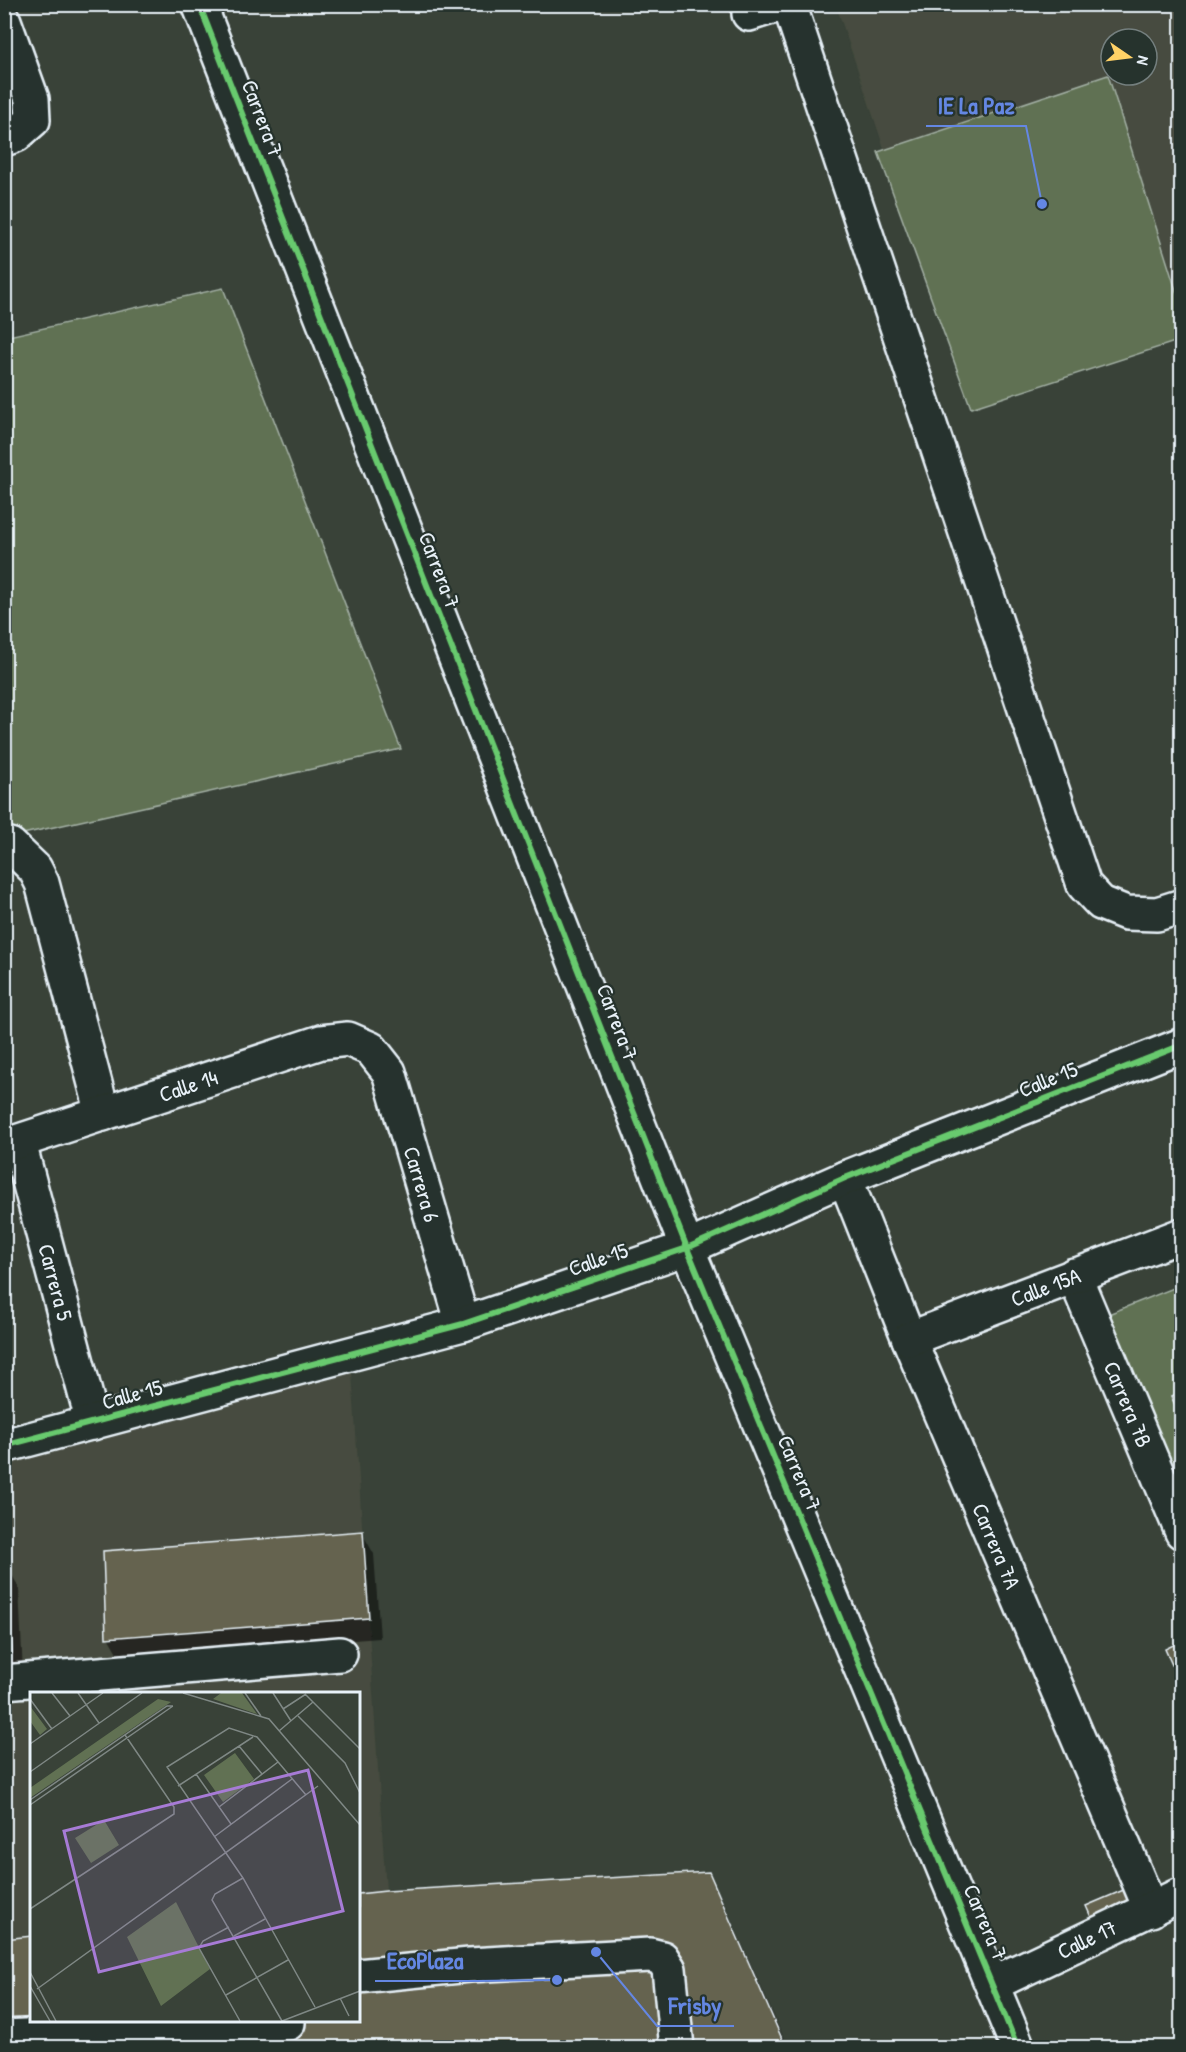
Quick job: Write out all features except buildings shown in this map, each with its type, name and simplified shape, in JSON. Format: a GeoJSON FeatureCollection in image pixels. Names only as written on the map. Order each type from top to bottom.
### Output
{"type":"FeatureCollection","features":[{"type":"Feature","properties":{"kind":"street","name":"Carrera 7"},"geometry":{"type":"LineString","coordinates":[[199,4],[687,1248],[1018,2048]]}},
{"type":"Feature","properties":{"kind":"street"},"geometry":{"type":"LineString","coordinates":[[749,14],[782,4]]}},
{"type":"Feature","properties":{"kind":"street"},"geometry":{"type":"LineString","coordinates":[[789,4],[954,542],[1084,885],[1101,903],[1126,913],[1157,914],[1182,906]]}},
{"type":"Feature","properties":{"kind":"street"},"geometry":{"type":"LineString","coordinates":[[4,21],[32,99],[33,120],[16,135],[4,139]]}},
{"type":"Feature","properties":{"kind":"street"},"geometry":{"type":"LineString","coordinates":[[7,844],[35,869],[42,883],[103,1114]]}},
{"type":"Feature","properties":{"kind":"street","name":"Calle 14"},"geometry":{"type":"LineString","coordinates":[[12,1145],[321,1042],[348,1039],[371,1049]]}},
{"type":"Feature","properties":{"kind":"street","name":"Calle 15"},"geometry":{"type":"LineString","coordinates":[[4,1446],[463,1324],[687,1248],[845,1179],[1182,1045]]}},
{"type":"Feature","properties":{"kind":"street","name":"Carrera 6"},"geometry":{"type":"LineString","coordinates":[[371,1049],[389,1072],[463,1324]]}},
{"type":"Feature","properties":{"kind":"street","name":"Carrera 5"},"geometry":{"type":"LineString","coordinates":[[12,1145],[93,1423]]}},
{"type":"Feature","properties":{"kind":"street","name":"Carrera 7A"},"geometry":{"type":"LineString","coordinates":[[845,1179],[909,1339],[1151,1910]]}},
{"type":"Feature","properties":{"kind":"street","name":"Calle 15A"},"geometry":{"type":"LineString","coordinates":[[909,1339],[1182,1235]]}},
{"type":"Feature","properties":{"kind":"street","name":"Carrera 7B"},"geometry":{"type":"LineString","coordinates":[[1074,1275],[1182,1532]]}},
{"type":"Feature","properties":{"kind":"street"},"geometry":{"type":"LineString","coordinates":[[4,1682],[340,1654]]}},
{"type":"Feature","properties":{"kind":"street","name":"Calle 17"},"geometry":{"type":"LineString","coordinates":[[992,1984],[1182,1894]]}},
{"type":"Feature","properties":{"kind":"street"},"geometry":{"type":"LineString","coordinates":[[360,1976],[470,1965],[650,1955],[662,1958],[669,1969],[677,2048]]}},
{"type":"Feature","properties":{"kind":"street"},"geometry":{"type":"LineString","coordinates":[[4,2037],[40,2041],[289,2030]]}},
{"type":"Feature","properties":{"kind":"shaded area"},"geometry":{"type":"Polygon","coordinates":[[[836,5],[1181,5],[1181,333],[971,408],[836,5]]]}},
{"type":"Feature","properties":{"kind":"shaded area"},"geometry":{"type":"Polygon","coordinates":[[[351,1357],[386,1891],[360,1894],[360,1692],[30,1692],[30,1936],[5,1939],[5,1452],[351,1357]]]}},
{"type":"Feature","properties":{"kind":"green space"},"geometry":{"type":"Polygon","coordinates":[[[1099,78],[1099,87],[1112,87],[1181,306],[1181,340],[971,408],[878,152],[1099,78]]]}},
{"type":"Feature","properties":{"kind":"green space"},"geometry":{"type":"Polygon","coordinates":[[[223,288],[401,749],[5,838],[4,337],[223,288]]]}},
{"type":"Feature","properties":{"kind":"green space"},"geometry":{"type":"Polygon","coordinates":[[[1181,1285],[1181,1505],[1106,1315],[1181,1285]]]}},
{"type":"Feature","properties":{"kind":"cycle path"},"geometry":{"type":"LineString","coordinates":[[199,4],[687,1248],[1018,2048]]}},
{"type":"Feature","properties":{"kind":"cycle path"},"geometry":{"type":"LineString","coordinates":[[4,1446],[463,1324],[687,1248],[845,1178],[1182,1045]]}},
{"type":"Feature","properties":{"kind":"place","name":"IE La Paz"},"geometry":{"type":"Point","coordinates":[1042,204]}},
{"type":"Feature","properties":{"kind":"place","name":"Frisby"},"geometry":{"type":"Point","coordinates":[596,1952]}},
{"type":"Feature","properties":{"kind":"place","name":"EcoPlaza"},"geometry":{"type":"Point","coordinates":[557,1980]}}]}
